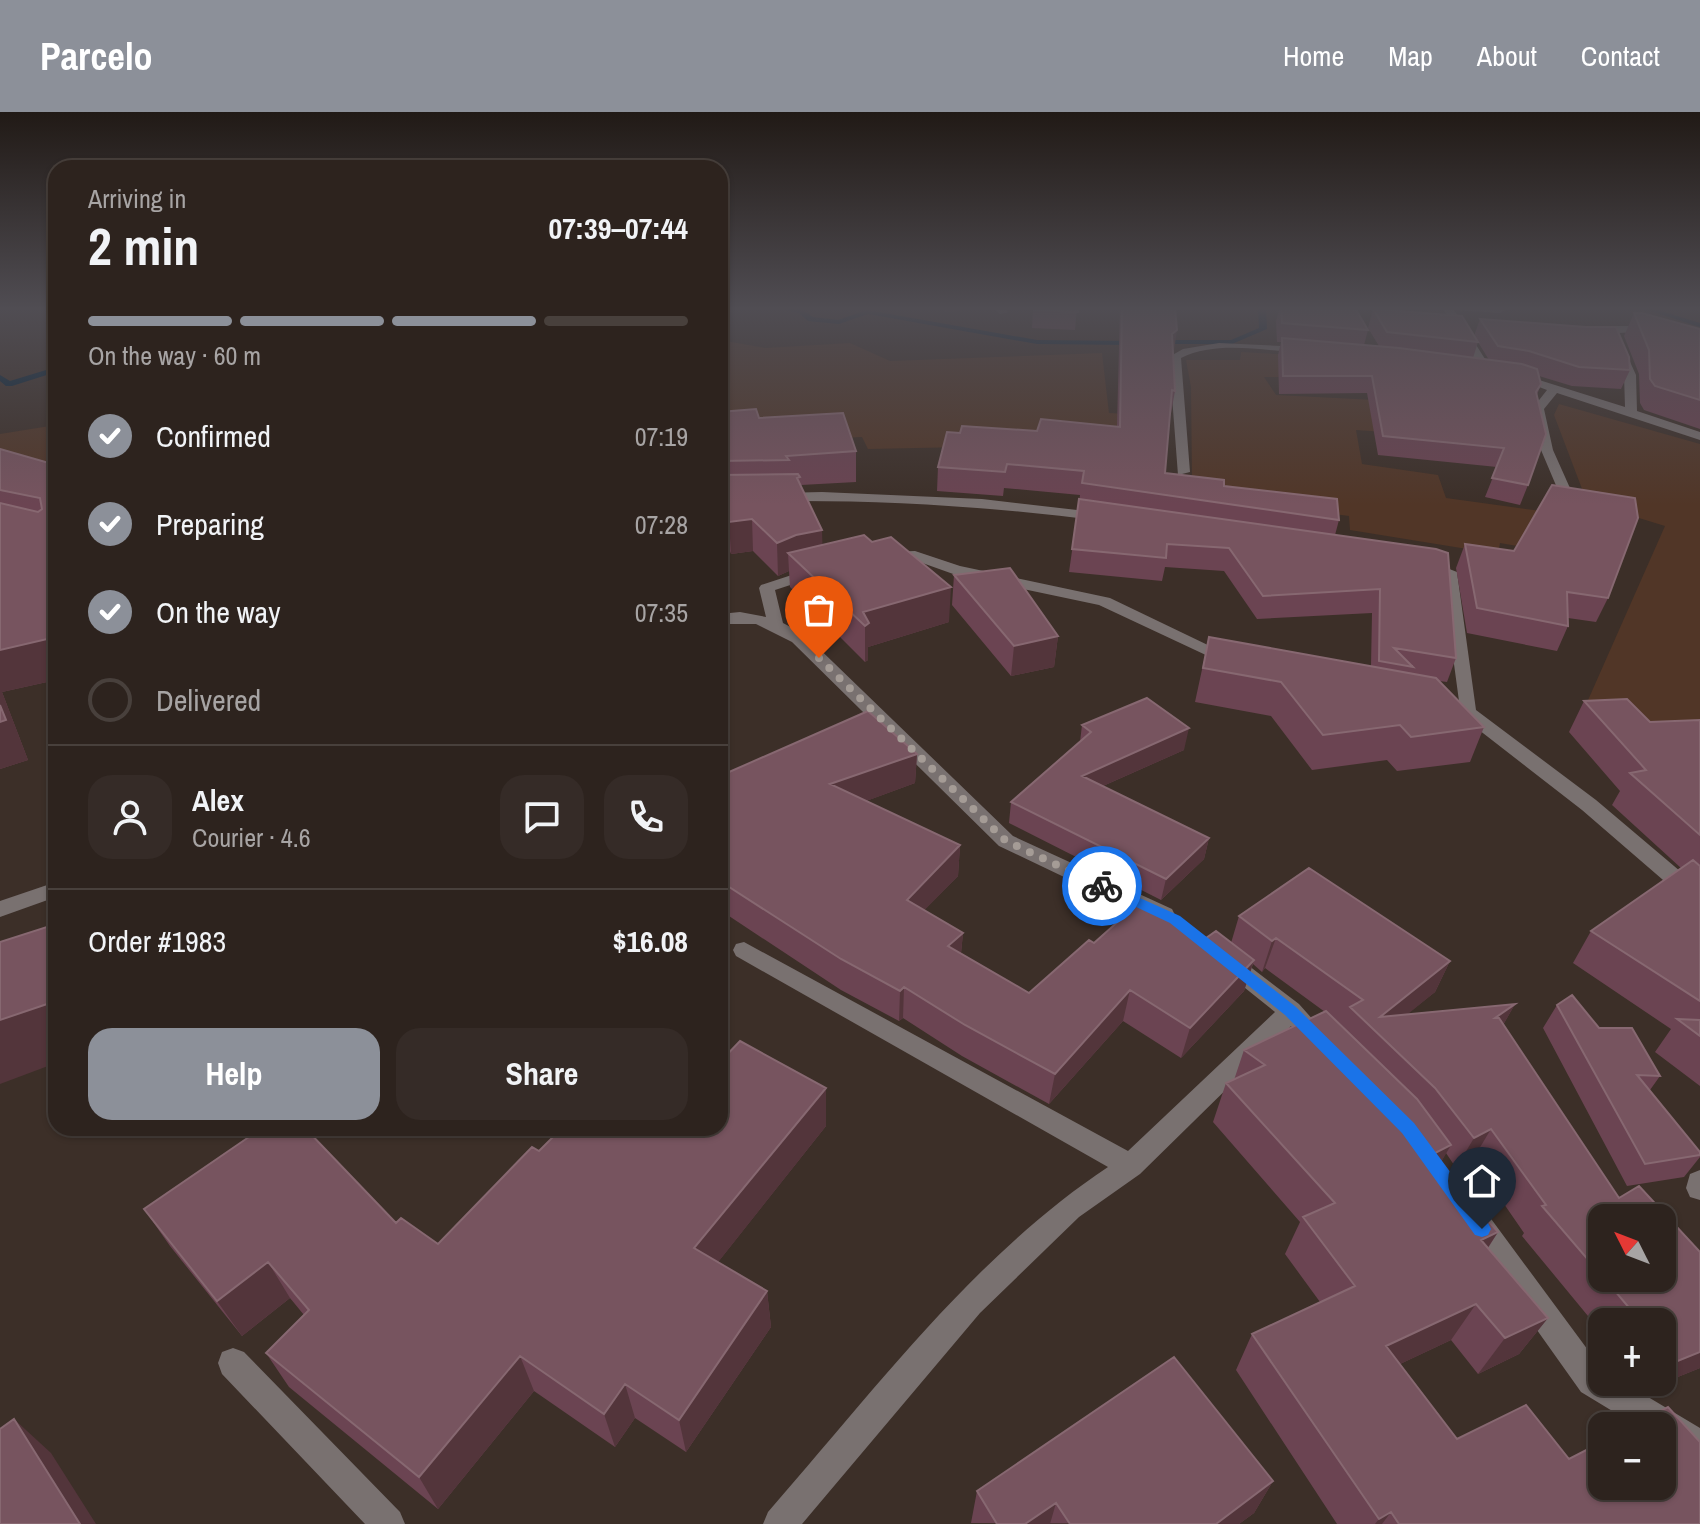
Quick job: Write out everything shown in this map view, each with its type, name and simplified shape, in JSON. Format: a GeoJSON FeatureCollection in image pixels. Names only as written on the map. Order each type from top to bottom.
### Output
{"type":"FeatureCollection","features":[{"type":"Feature","properties":{"kind":"street"},"geometry":{"type":"LineString","coordinates":[[1176,373],[1183,472]]}},
{"type":"Feature","properties":{"kind":"street"},"geometry":{"type":"LineString","coordinates":[[1498,373],[1557,387],[1631,415],[1700,436]]}},
{"type":"Feature","properties":{"kind":"street"},"geometry":{"type":"LineString","coordinates":[[1629,373],[1631,415]]}},
{"type":"Feature","properties":{"kind":"street"},"geometry":{"type":"LineString","coordinates":[[1557,387],[1545,397],[1538,409],[1547,450],[1571,506]]}},
{"type":"Feature","properties":{"kind":"street"},"geometry":{"type":"LineString","coordinates":[[768,498],[875,496],[992,502],[1125,521]]}},
{"type":"Feature","properties":{"kind":"street"},"geometry":{"type":"LineString","coordinates":[[868,561],[915,555],[956,570],[1104,601],[1240,664]]}},
{"type":"Feature","properties":{"kind":"street"},"geometry":{"type":"LineString","coordinates":[[1401,561],[1431,565],[1449,572],[1460,711],[1589,805],[1700,900]]}},
{"type":"Feature","properties":{"kind":"street"},"geometry":{"type":"LineString","coordinates":[[775,623],[767,588],[798,575],[828,569]]}},
{"type":"Feature","properties":{"kind":"street"},"geometry":{"type":"LineString","coordinates":[[728,617],[775,623],[798,638],[1006,841],[1175,920],[1186,929]]}},
{"type":"Feature","properties":{"kind":"street"},"geometry":{"type":"LineString","coordinates":[[0,909],[48,892]]}},
{"type":"Feature","properties":{"kind":"street"},"geometry":{"type":"LineString","coordinates":[[1209,947],[1291,1011],[1334,1054]]}},
{"type":"Feature","properties":{"kind":"street"},"geometry":{"type":"LineString","coordinates":[[744,950],[1131,1166]]}},
{"type":"Feature","properties":{"kind":"street"},"geometry":{"type":"LineString","coordinates":[[780,1524],[970,1303],[1069,1208],[1131,1166],[1291,1011]]}},
{"type":"Feature","properties":{"kind":"street"},"geometry":{"type":"LineString","coordinates":[[1700,1182],[1700,1188]]}},
{"type":"Feature","properties":{"kind":"street"},"geometry":{"type":"LineString","coordinates":[[1463,1204],[1592,1381],[1700,1446]]}},
{"type":"Feature","properties":{"kind":"street"},"geometry":{"type":"LineString","coordinates":[[233,1363],[388,1524]]}},
{"type":"Feature","properties":{"kind":"shaded area"},"geometry":{"type":"Polygon","coordinates":[[[728,373],[1104,373],[1109,413],[1165,416],[1168,443],[1016,435],[1014,446],[868,449],[862,437],[801,440],[728,434],[728,373]]]}},
{"type":"Feature","properties":{"kind":"shaded area"},"geometry":{"type":"Polygon","coordinates":[[[1188,373],[1379,373],[1394,379],[1264,377],[1276,395],[1376,400],[1414,434],[1356,430],[1362,464],[1438,475],[1446,498],[1541,511],[1620,564],[1500,543],[1498,554],[1350,530],[1349,516],[1221,499],[1192,482],[1188,373]]]}},
{"type":"Feature","properties":{"kind":"shaded area"},"geometry":{"type":"Polygon","coordinates":[[[1559,404],[1700,444],[1700,725],[1581,716],[1665,526],[1587,502],[1554,415],[1559,404]]]}},
{"type":"Feature","properties":{"kind":"shaded area"},"geometry":{"type":"Polygon","coordinates":[[[48,426],[48,462],[0,461],[0,434],[48,426]]]}},
{"type":"Feature","properties":{"kind":"building"},"geometry":{"type":"Polygon","coordinates":[[[1121,373],[1174,373],[1175,391],[1172,390],[1165,473],[1224,480],[1224,486],[1337,499],[1339,520],[1082,483],[1084,471],[1007,464],[1005,472],[938,467],[947,432],[960,433],[962,426],[1037,431],[1041,419],[1120,427],[1121,373]]]}},
{"type":"Feature","properties":{"kind":"building"},"geometry":{"type":"Polygon","coordinates":[[[1283,373],[1538,373],[1541,384],[1536,392],[1546,434],[1528,485],[1492,478],[1504,448],[1383,436],[1372,376],[1283,376],[1283,373]]]}},
{"type":"Feature","properties":{"kind":"building"},"geometry":{"type":"Polygon","coordinates":[[[1650,373],[1700,373],[1700,400],[1655,386],[1650,373]]]}},
{"type":"Feature","properties":{"kind":"building"},"geometry":{"type":"Polygon","coordinates":[[[756,409],[759,418],[843,413],[856,451],[786,456],[789,460],[728,461],[728,411],[756,409]]]}},
{"type":"Feature","properties":{"kind":"building"},"geometry":{"type":"Polygon","coordinates":[[[0,449],[48,463],[48,639],[0,650],[0,503],[38,512],[42,509],[40,498],[0,490],[0,449]]]}},
{"type":"Feature","properties":{"kind":"building"},"geometry":{"type":"Polygon","coordinates":[[[798,474],[800,477],[797,478],[822,530],[796,535],[777,543],[752,519],[729,522],[728,475],[798,474]]]}},
{"type":"Feature","properties":{"kind":"building"},"geometry":{"type":"Polygon","coordinates":[[[1552,485],[1635,498],[1638,518],[1608,598],[1567,592],[1568,626],[1477,608],[1465,544],[1514,551],[1552,485]]]}},
{"type":"Feature","properties":{"kind":"building"},"geometry":{"type":"Polygon","coordinates":[[[1079,499],[1448,553],[1456,658],[1394,648],[1413,667],[1379,661],[1380,589],[1263,596],[1229,548],[1167,544],[1166,558],[1072,549],[1079,499]]]}},
{"type":"Feature","properties":{"kind":"building"},"geometry":{"type":"Polygon","coordinates":[[[864,535],[872,542],[891,537],[951,587],[863,612],[869,623],[865,626],[788,553],[864,535]]]}},
{"type":"Feature","properties":{"kind":"building"},"geometry":{"type":"Polygon","coordinates":[[[1010,568],[1058,636],[1014,646],[954,575],[1010,568]]]}},
{"type":"Feature","properties":{"kind":"building"},"geometry":{"type":"Polygon","coordinates":[[[1209,637],[1436,678],[1484,727],[1411,737],[1400,725],[1323,735],[1281,682],[1203,668],[1209,637]]]}},
{"type":"Feature","properties":{"kind":"building"},"geometry":{"type":"Polygon","coordinates":[[[1147,698],[1189,728],[1082,776],[1209,838],[1166,879],[1011,802],[1091,732],[1082,725],[1147,698]]]}},
{"type":"Feature","properties":{"kind":"building"},"geometry":{"type":"Polygon","coordinates":[[[1627,699],[1650,722],[1700,720],[1700,835],[1630,773],[1646,770],[1584,701],[1627,699]]]}},
{"type":"Feature","properties":{"kind":"building"},"geometry":{"type":"Polygon","coordinates":[[[0,705],[6,720],[0,722],[0,705]]]}},
{"type":"Feature","properties":{"kind":"building"},"geometry":{"type":"Polygon","coordinates":[[[868,711],[917,754],[830,784],[960,845],[907,900],[963,933],[948,946],[1029,993],[1089,940],[1094,943],[1141,901],[1206,938],[1216,931],[1254,960],[1190,1028],[1130,990],[1055,1074],[965,1025],[904,987],[900,991],[841,959],[728,886],[728,772],[868,711]]]}},
{"type":"Feature","properties":{"kind":"building"},"geometry":{"type":"Polygon","coordinates":[[[1693,860],[1700,866],[1700,1001],[1591,931],[1693,860]]]}},
{"type":"Feature","properties":{"kind":"building"},"geometry":{"type":"Polygon","coordinates":[[[1309,868],[1450,961],[1380,1017],[1515,1004],[1495,1018],[1499,1018],[1619,1198],[1639,1186],[1656,1204],[1588,1204],[1588,1260],[1542,1206],[1546,1205],[1491,1129],[1474,1138],[1435,1088],[1350,1007],[1363,1000],[1276,938],[1272,941],[1239,916],[1309,868]]]}},
{"type":"Feature","properties":{"kind":"building"},"geometry":{"type":"Polygon","coordinates":[[[48,927],[48,1004],[0,1020],[0,942],[48,927]]]}},
{"type":"Feature","properties":{"kind":"building"},"geometry":{"type":"Polygon","coordinates":[[[1572,995],[1599,1028],[1632,1028],[1660,1076],[1637,1075],[1700,1155],[1645,1164],[1557,1005],[1572,995]]]}},
{"type":"Feature","properties":{"kind":"building"},"geometry":{"type":"Polygon","coordinates":[[[1326,1011],[1417,1099],[1451,1145],[1431,1155],[1498,1232],[1481,1240],[1548,1318],[1505,1338],[1476,1304],[1386,1346],[1457,1439],[1526,1405],[1569,1459],[1588,1449],[1588,1500],[1676,1500],[1676,1416],[1700,1442],[1700,1524],[1399,1524],[1391,1512],[1379,1519],[1252,1334],[1355,1286],[1303,1217],[1335,1203],[1226,1083],[1265,1065],[1244,1050],[1326,1011]]]}},
{"type":"Feature","properties":{"kind":"building"},"geometry":{"type":"Polygon","coordinates":[[[1677,1019],[1700,1020],[1700,1036],[1677,1019]]]}},
{"type":"Feature","properties":{"kind":"building"},"geometry":{"type":"Polygon","coordinates":[[[740,1041],[826,1088],[694,1248],[767,1291],[679,1420],[625,1384],[604,1414],[520,1356],[419,1477],[266,1353],[309,1310],[268,1262],[217,1301],[144,1209],[250,1136],[313,1136],[396,1223],[401,1218],[438,1244],[532,1147],[539,1151],[554,1136],[728,1136],[728,1054],[740,1041]]]}},
{"type":"Feature","properties":{"kind":"building"},"geometry":{"type":"Polygon","coordinates":[[[1676,1226],[1700,1252],[1700,1352],[1676,1362],[1676,1308],[1629,1308],[1616,1292],[1676,1292],[1676,1226]]]}},
{"type":"Feature","properties":{"kind":"building"},"geometry":{"type":"Polygon","coordinates":[[[1174,1357],[1273,1481],[1216,1524],[1070,1524],[1056,1503],[1025,1524],[997,1524],[977,1491],[1174,1357]]]}},
{"type":"Feature","properties":{"kind":"building"},"geometry":{"type":"Polygon","coordinates":[[[14,1419],[80,1524],[0,1524],[0,1429],[14,1419]]]}},
{"type":"Feature","properties":{"kind":"waterway"},"geometry":{"type":"LineString","coordinates":[[0,377],[9,384],[44,373]]}},
{"type":"Feature","properties":{"kind":"way so far"},"geometry":{"type":"LineString","coordinates":[[819,658],[1006,841],[1102,886]]}},
{"type":"Feature","properties":{"kind":"route"},"geometry":{"type":"LineString","coordinates":[[1102,886],[1175,920],[1291,1011],[1408,1128],[1482,1229]]}}]}
